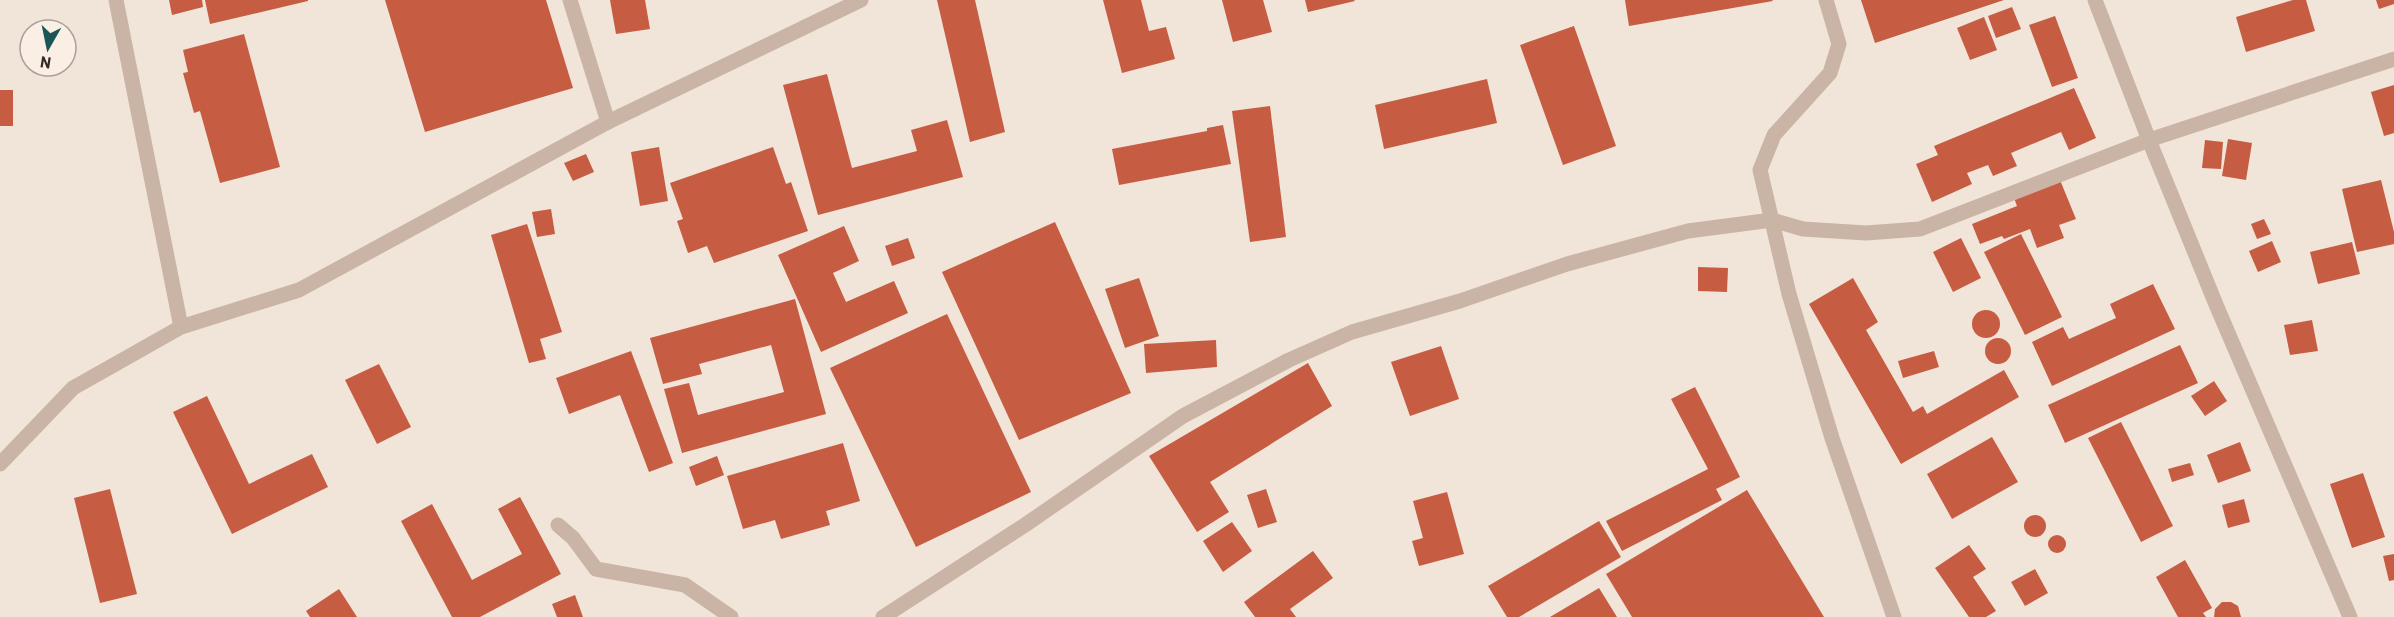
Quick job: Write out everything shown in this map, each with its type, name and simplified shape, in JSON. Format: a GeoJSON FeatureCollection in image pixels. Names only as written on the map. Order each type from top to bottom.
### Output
{"type":"FeatureCollection","features":[{"type":"Feature","properties":{"kind":"street"},"geometry":{"type":"LineString","coordinates":[[116,0],[181,327]]}},
{"type":"Feature","properties":{"kind":"street"},"geometry":{"type":"LineString","coordinates":[[570,0],[608,122]]}},
{"type":"Feature","properties":{"kind":"street"},"geometry":{"type":"LineString","coordinates":[[0,464],[73,388],[181,327],[299,290],[608,122],[861,0]]}},
{"type":"Feature","properties":{"kind":"street"},"geometry":{"type":"LineString","coordinates":[[1826,0],[1839,44],[1830,73],[1774,135],[1760,170],[1789,294],[1832,438],[1894,617]]}},
{"type":"Feature","properties":{"kind":"street"},"geometry":{"type":"LineString","coordinates":[[2095,0],[2217,307],[2350,617]]}},
{"type":"Feature","properties":{"kind":"street"},"geometry":{"type":"LineString","coordinates":[[883,617],[1025,525],[1183,416],[1300,355],[1352,332],[1460,301],[1524,278],[1688,231],[1772,220],[1803,230],[1866,233],[1920,229],[2149,140],[2394,59]]}},
{"type":"Feature","properties":{"kind":"street"},"geometry":{"type":"LineString","coordinates":[[558,525],[573,538],[596,569],[685,585],[732,617]]}},
{"type":"Feature","properties":{"kind":"building"},"geometry":{"type":"Polygon","coordinates":[[[169,0],[202,0],[203,7],[172,15],[169,0]]]}},
{"type":"Feature","properties":{"kind":"building"},"geometry":{"type":"Polygon","coordinates":[[[205,0],[308,0],[308,1],[210,24],[205,0]]]}},
{"type":"Feature","properties":{"kind":"building"},"geometry":{"type":"Polygon","coordinates":[[[385,0],[546,0],[573,88],[425,132],[385,0]]]}},
{"type":"Feature","properties":{"kind":"building"},"geometry":{"type":"Polygon","coordinates":[[[610,0],[645,0],[650,29],[616,34],[610,0]]]}},
{"type":"Feature","properties":{"kind":"building"},"geometry":{"type":"Polygon","coordinates":[[[937,0],[975,0],[1005,132],[970,142],[937,0]]]}},
{"type":"Feature","properties":{"kind":"building"},"geometry":{"type":"Polygon","coordinates":[[[1103,0],[1141,0],[1149,31],[1166,27],[1175,59],[1122,73],[1103,0]]]}},
{"type":"Feature","properties":{"kind":"building"},"geometry":{"type":"Polygon","coordinates":[[[1222,0],[1263,0],[1272,32],[1233,42],[1222,0]]]}},
{"type":"Feature","properties":{"kind":"building"},"geometry":{"type":"Polygon","coordinates":[[[1305,0],[1354,0],[1355,1],[1308,12],[1305,0]]]}},
{"type":"Feature","properties":{"kind":"building"},"geometry":{"type":"Polygon","coordinates":[[[1625,0],[1772,0],[1773,1],[1629,26],[1625,0]]]}},
{"type":"Feature","properties":{"kind":"building"},"geometry":{"type":"Polygon","coordinates":[[[1861,0],[2004,0],[1875,43],[1861,0]]]}},
{"type":"Feature","properties":{"kind":"building"},"geometry":{"type":"Polygon","coordinates":[[[2293,0],[2306,0],[2315,31],[2246,52],[2236,17],[2293,0]]]}},
{"type":"Feature","properties":{"kind":"building"},"geometry":{"type":"Polygon","coordinates":[[[2376,0],[2394,0],[2394,4],[2379,9],[2376,0]]]}},
{"type":"Feature","properties":{"kind":"building"},"geometry":{"type":"Polygon","coordinates":[[[2012,7],[2021,29],[1996,38],[1988,16],[2012,7]]]}},
{"type":"Feature","properties":{"kind":"building"},"geometry":{"type":"Polygon","coordinates":[[[2055,16],[2078,78],[2052,87],[2029,25],[2055,16]]]}},
{"type":"Feature","properties":{"kind":"building"},"geometry":{"type":"Polygon","coordinates":[[[1984,17],[1997,50],[1970,60],[1957,28],[1984,17]]]}},
{"type":"Feature","properties":{"kind":"building"},"geometry":{"type":"Polygon","coordinates":[[[1574,26],[1616,146],[1563,165],[1520,45],[1574,26]]]}},
{"type":"Feature","properties":{"kind":"building"},"geometry":{"type":"Polygon","coordinates":[[[244,34],[280,167],[220,183],[200,111],[194,113],[183,73],[188,72],[183,50],[244,34]]]}},
{"type":"Feature","properties":{"kind":"building"},"geometry":{"type":"Polygon","coordinates":[[[827,74],[852,168],[917,151],[911,130],[947,120],[963,177],[818,215],[783,85],[827,74]]]}},
{"type":"Feature","properties":{"kind":"building"},"geometry":{"type":"Polygon","coordinates":[[[1487,79],[1497,123],[1384,149],[1375,105],[1487,79]]]}},
{"type":"Feature","properties":{"kind":"building"},"geometry":{"type":"Polygon","coordinates":[[[2394,85],[2394,133],[2384,136],[2371,92],[2394,85]]]}},
{"type":"Feature","properties":{"kind":"building"},"geometry":{"type":"Polygon","coordinates":[[[2074,88],[2096,138],[2069,150],[2061,132],[2011,153],[2017,166],[1993,176],[1988,165],[1967,173],[1972,184],[1932,202],[1916,164],[1938,155],[1934,146],[2074,88]]]}},
{"type":"Feature","properties":{"kind":"building"},"geometry":{"type":"Polygon","coordinates":[[[0,90],[13,90],[13,126],[0,126],[0,90]]]}},
{"type":"Feature","properties":{"kind":"building"},"geometry":{"type":"Polygon","coordinates":[[[1270,106],[1286,237],[1250,242],[1232,111],[1270,106]]]}},
{"type":"Feature","properties":{"kind":"building"},"geometry":{"type":"Polygon","coordinates":[[[1223,125],[1231,164],[1119,185],[1112,149],[1207,131],[1207,128],[1223,125]]]}},
{"type":"Feature","properties":{"kind":"building"},"geometry":{"type":"Polygon","coordinates":[[[2228,139],[2252,143],[2246,180],[2222,176],[2228,139]]]}},
{"type":"Feature","properties":{"kind":"building"},"geometry":{"type":"Polygon","coordinates":[[[2205,140],[2223,142],[2221,169],[2202,168],[2205,140]]]}},
{"type":"Feature","properties":{"kind":"building"},"geometry":{"type":"Polygon","coordinates":[[[659,147],[668,201],[640,206],[631,152],[659,147]]]}},
{"type":"Feature","properties":{"kind":"building"},"geometry":{"type":"Polygon","coordinates":[[[773,147],[786,184],[791,182],[808,231],[714,263],[707,246],[688,253],[677,221],[683,219],[670,183],[773,147]]]}},
{"type":"Feature","properties":{"kind":"building"},"geometry":{"type":"Polygon","coordinates":[[[586,154],[594,172],[573,181],[564,163],[586,154]]]}},
{"type":"Feature","properties":{"kind":"building"},"geometry":{"type":"Polygon","coordinates":[[[2060,180],[2076,219],[2059,225],[2064,238],[2037,248],[2030,229],[2004,239],[2002,236],[1980,244],[1972,224],[2017,206],[2014,198],[2060,180]]]}},
{"type":"Feature","properties":{"kind":"building"},"geometry":{"type":"Polygon","coordinates":[[[2381,180],[2394,232],[2394,244],[2357,252],[2342,189],[2381,180]]]}},
{"type":"Feature","properties":{"kind":"building"},"geometry":{"type":"Polygon","coordinates":[[[551,209],[555,234],[537,237],[532,212],[551,209]]]}},
{"type":"Feature","properties":{"kind":"building"},"geometry":{"type":"Polygon","coordinates":[[[2264,219],[2271,234],[2257,239],[2251,224],[2264,219]]]}},
{"type":"Feature","properties":{"kind":"building"},"geometry":{"type":"Polygon","coordinates":[[[1055,222],[1131,393],[1019,440],[942,272],[1055,222]]]}},
{"type":"Feature","properties":{"kind":"building"},"geometry":{"type":"Polygon","coordinates":[[[527,224],[562,332],[540,339],[546,359],[529,363],[491,235],[527,224]]]}},
{"type":"Feature","properties":{"kind":"building"},"geometry":{"type":"Polygon","coordinates":[[[844,226],[859,261],[833,273],[846,302],[894,281],[908,313],[821,352],[778,255],[844,226]]]}},
{"type":"Feature","properties":{"kind":"building"},"geometry":{"type":"Polygon","coordinates":[[[2021,234],[2062,317],[2025,335],[1984,252],[2021,234]]]}},
{"type":"Feature","properties":{"kind":"building"},"geometry":{"type":"Polygon","coordinates":[[[908,238],[915,258],[892,266],[885,246],[908,238]]]}},
{"type":"Feature","properties":{"kind":"building"},"geometry":{"type":"Polygon","coordinates":[[[1961,238],[1981,278],[1953,292],[1933,252],[1961,238]]]}},
{"type":"Feature","properties":{"kind":"building"},"geometry":{"type":"Polygon","coordinates":[[[2272,241],[2281,262],[2258,272],[2249,251],[2272,241]]]}},
{"type":"Feature","properties":{"kind":"building"},"geometry":{"type":"Polygon","coordinates":[[[2352,242],[2360,274],[2318,284],[2310,252],[2352,242]]]}},
{"type":"Feature","properties":{"kind":"building"},"geometry":{"type":"Polygon","coordinates":[[[1698,267],[1728,268],[1727,292],[1698,291],[1698,267]]]}},
{"type":"Feature","properties":{"kind":"building"},"geometry":{"type":"Polygon","coordinates":[[[1139,278],[1159,336],[1125,348],[1105,289],[1139,278]]]}},
{"type":"Feature","properties":{"kind":"building"},"geometry":{"type":"Polygon","coordinates":[[[1853,278],[1878,322],[1866,330],[1913,412],[1923,406],[1927,414],[2004,370],[2019,397],[1901,464],[1809,304],[1853,278]]]}},
{"type":"Feature","properties":{"kind":"building"},"geometry":{"type":"Polygon","coordinates":[[[2153,284],[2175,329],[2052,386],[2032,342],[2063,327],[2069,339],[2116,318],[2110,304],[2153,284]]]}},
{"type":"Feature","properties":{"kind":"building"},"geometry":{"type":"Polygon","coordinates":[[[795,299],[826,414],[682,453],[664,389],[689,383],[698,415],[784,392],[771,345],[699,364],[702,374],[663,384],[650,338],[795,299]]]}},
{"type":"Feature","properties":{"kind":"building"},"geometry":{"type":"Polygon","coordinates":[[[1986,310],[1996,314],[2000,324],[1996,334],[1986,338],[1976,334],[1972,324],[1976,314],[1986,310]]]}},
{"type":"Feature","properties":{"kind":"building"},"geometry":{"type":"Polygon","coordinates":[[[947,314],[1031,492],[916,547],[830,368],[947,314]]]}},
{"type":"Feature","properties":{"kind":"building"},"geometry":{"type":"Polygon","coordinates":[[[2312,320],[2318,351],[2290,355],[2284,325],[2312,320]]]}},
{"type":"Feature","properties":{"kind":"building"},"geometry":{"type":"Polygon","coordinates":[[[1998,338],[2007,342],[2011,351],[2007,360],[1998,364],[1989,360],[1985,351],[1989,342],[1998,338]]]}},
{"type":"Feature","properties":{"kind":"building"},"geometry":{"type":"Polygon","coordinates":[[[1216,340],[1217,367],[1146,373],[1144,344],[1216,340]]]}},
{"type":"Feature","properties":{"kind":"building"},"geometry":{"type":"Polygon","coordinates":[[[2180,345],[2198,383],[2065,443],[2048,405],[2180,345]]]}},
{"type":"Feature","properties":{"kind":"building"},"geometry":{"type":"Polygon","coordinates":[[[1441,346],[1459,399],[1410,416],[1391,362],[1441,346]]]}},
{"type":"Feature","properties":{"kind":"building"},"geometry":{"type":"Polygon","coordinates":[[[631,351],[673,463],[649,472],[620,395],[569,414],[556,378],[631,351]]]}},
{"type":"Feature","properties":{"kind":"building"},"geometry":{"type":"Polygon","coordinates":[[[1934,351],[1939,367],[1903,378],[1898,361],[1934,351]]]}},
{"type":"Feature","properties":{"kind":"building"},"geometry":{"type":"Polygon","coordinates":[[[1308,363],[1332,406],[1210,482],[1229,512],[1197,532],[1149,456],[1308,363]]]}},
{"type":"Feature","properties":{"kind":"building"},"geometry":{"type":"Polygon","coordinates":[[[379,364],[411,427],[377,444],[345,380],[379,364]]]}},
{"type":"Feature","properties":{"kind":"building"},"geometry":{"type":"Polygon","coordinates":[[[2214,381],[2227,401],[2205,416],[2191,396],[2214,381]]]}},
{"type":"Feature","properties":{"kind":"building"},"geometry":{"type":"Polygon","coordinates":[[[1695,387],[1740,477],[1716,489],[1722,500],[1622,551],[1606,521],[1708,469],[1671,399],[1695,387]]]}},
{"type":"Feature","properties":{"kind":"building"},"geometry":{"type":"Polygon","coordinates":[[[207,396],[249,484],[312,454],[328,487],[232,534],[173,412],[207,396]]]}},
{"type":"Feature","properties":{"kind":"building"},"geometry":{"type":"Polygon","coordinates":[[[2121,422],[2173,526],[2141,542],[2088,438],[2121,422]]]}},
{"type":"Feature","properties":{"kind":"building"},"geometry":{"type":"Polygon","coordinates":[[[1992,437],[2018,482],[1952,519],[1927,474],[1992,437]]]}},
{"type":"Feature","properties":{"kind":"building"},"geometry":{"type":"Polygon","coordinates":[[[2240,442],[2251,471],[2218,483],[2207,455],[2240,442]]]}},
{"type":"Feature","properties":{"kind":"building"},"geometry":{"type":"Polygon","coordinates":[[[843,443],[860,501],[826,511],[830,525],[781,539],[775,520],[743,529],[727,476],[843,443]]]}},
{"type":"Feature","properties":{"kind":"building"},"geometry":{"type":"Polygon","coordinates":[[[717,456],[724,475],[696,486],[689,467],[717,456]]]}},
{"type":"Feature","properties":{"kind":"building"},"geometry":{"type":"Polygon","coordinates":[[[2190,463],[2194,475],[2172,482],[2168,469],[2190,463]]]}},
{"type":"Feature","properties":{"kind":"building"},"geometry":{"type":"Polygon","coordinates":[[[2363,473],[2385,537],[2352,548],[2330,484],[2363,473]]]}},
{"type":"Feature","properties":{"kind":"building"},"geometry":{"type":"Polygon","coordinates":[[[110,489],[137,594],[100,603],[74,498],[110,489]]]}},
{"type":"Feature","properties":{"kind":"building"},"geometry":{"type":"Polygon","coordinates":[[[1266,489],[1277,522],[1258,528],[1247,495],[1266,489]]]}},
{"type":"Feature","properties":{"kind":"building"},"geometry":{"type":"Polygon","coordinates":[[[1747,490],[1824,617],[1632,617],[1606,574],[1747,490]]]}},
{"type":"Feature","properties":{"kind":"building"},"geometry":{"type":"Polygon","coordinates":[[[1447,492],[1464,554],[1419,566],[1412,541],[1423,538],[1413,501],[1447,492]]]}},
{"type":"Feature","properties":{"kind":"building"},"geometry":{"type":"Polygon","coordinates":[[[520,497],[561,574],[480,617],[452,617],[401,521],[432,504],[472,580],[522,554],[498,509],[520,497]]]}},
{"type":"Feature","properties":{"kind":"building"},"geometry":{"type":"Polygon","coordinates":[[[2244,499],[2250,522],[2228,528],[2222,505],[2244,499]]]}},
{"type":"Feature","properties":{"kind":"building"},"geometry":{"type":"Polygon","coordinates":[[[2035,515],[2043,518],[2046,526],[2043,534],[2035,537],[2027,534],[2024,526],[2027,518],[2035,515]]]}},
{"type":"Feature","properties":{"kind":"building"},"geometry":{"type":"Polygon","coordinates":[[[1599,521],[1621,557],[1519,617],[1507,617],[1488,586],[1599,521]]]}},
{"type":"Feature","properties":{"kind":"building"},"geometry":{"type":"Polygon","coordinates":[[[1232,522],[1252,551],[1223,572],[1203,541],[1232,522]]]}},
{"type":"Feature","properties":{"kind":"building"},"geometry":{"type":"Polygon","coordinates":[[[2057,535],[2063,538],[2066,544],[2063,550],[2057,553],[2051,550],[2048,544],[2051,538],[2057,535]]]}},
{"type":"Feature","properties":{"kind":"building"},"geometry":{"type":"Polygon","coordinates":[[[1969,545],[1986,569],[1973,577],[1996,611],[1986,617],[1969,617],[1935,568],[1969,545]]]}},
{"type":"Feature","properties":{"kind":"building"},"geometry":{"type":"Polygon","coordinates":[[[1313,551],[1333,578],[1290,609],[1296,617],[1255,617],[1244,602],[1313,551]]]}},
{"type":"Feature","properties":{"kind":"building"},"geometry":{"type":"Polygon","coordinates":[[[2394,554],[2394,580],[2389,581],[2383,556],[2394,554]]]}},
{"type":"Feature","properties":{"kind":"building"},"geometry":{"type":"Polygon","coordinates":[[[2185,560],[2212,608],[2203,613],[2206,617],[2178,617],[2156,577],[2185,560]]]}},
{"type":"Feature","properties":{"kind":"building"},"geometry":{"type":"Polygon","coordinates":[[[2035,569],[2048,593],[2025,606],[2011,582],[2035,569]]]}},
{"type":"Feature","properties":{"kind":"building"},"geometry":{"type":"Polygon","coordinates":[[[1599,588],[1617,617],[1550,617],[1599,588]]]}},
{"type":"Feature","properties":{"kind":"building"},"geometry":{"type":"Polygon","coordinates":[[[339,589],[357,617],[310,617],[306,611],[339,589]]]}},
{"type":"Feature","properties":{"kind":"building"},"geometry":{"type":"Polygon","coordinates":[[[575,595],[583,617],[557,617],[552,604],[575,595]]]}},
{"type":"Feature","properties":{"kind":"building"},"geometry":{"type":"Polygon","coordinates":[[[2222,602],[2231,602],[2238,606],[2241,617],[2214,617],[2215,609],[2222,602]]]}}]}
